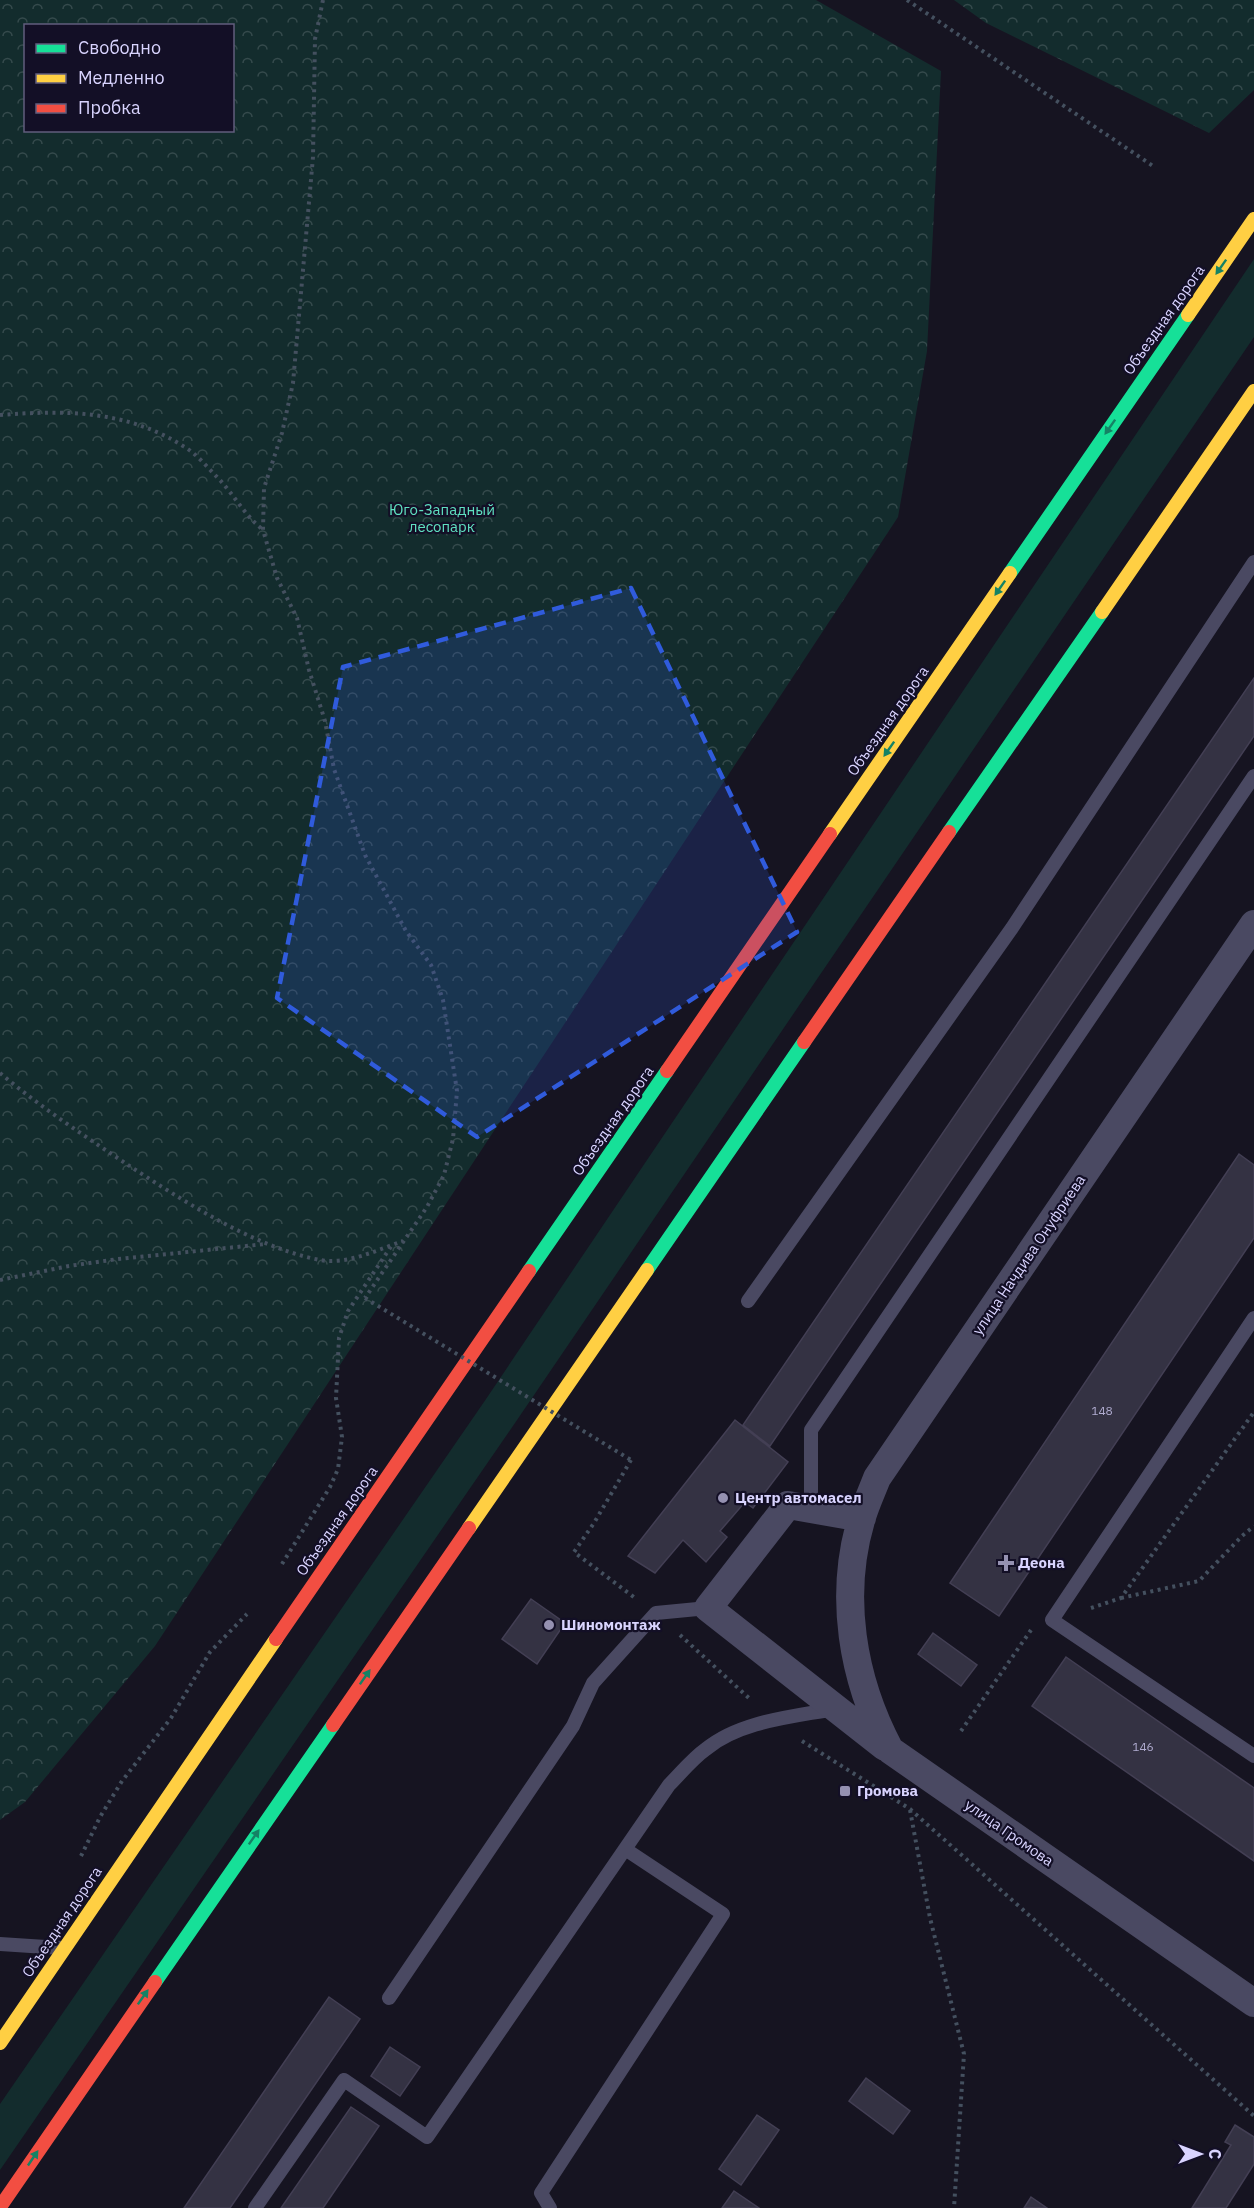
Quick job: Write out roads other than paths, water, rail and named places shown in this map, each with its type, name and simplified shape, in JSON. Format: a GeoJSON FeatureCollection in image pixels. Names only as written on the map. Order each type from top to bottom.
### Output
{"type":"FeatureCollection","features":[{"type":"Feature","properties":{"kind":"main road","name":"Объездная дорога"},"geometry":{"type":"LineString","coordinates":[[0,2043],[63,1948],[1254,219]]}},
{"type":"Feature","properties":{"kind":"main road"},"geometry":{"type":"LineString","coordinates":[[0,2207],[1254,391]]}},
{"type":"Feature","properties":{"kind":"street","name":"улица Начдива Онуфриева"},"geometry":{"type":"LineString","coordinates":[[850,1604],[854,1550],[862,1518],[877,1478],[1254,924]]}},
{"type":"Feature","properties":{"kind":"street"},"geometry":{"type":"LineString","coordinates":[[862,1518],[788,1505],[708,1608],[890,1750]]}},
{"type":"Feature","properties":{"kind":"street","name":"улица Громова"},"geometry":{"type":"LineString","coordinates":[[850,1604],[855,1658],[862,1684],[871,1711],[890,1750],[1254,2003]]}},
{"type":"Feature","properties":{"kind":"lane"},"geometry":{"type":"LineString","coordinates":[[748,1301],[1012,928],[1254,562]]}},
{"type":"Feature","properties":{"kind":"lane"},"geometry":{"type":"LineString","coordinates":[[811,1509],[811,1430],[1254,776]]}},
{"type":"Feature","properties":{"kind":"lane"},"geometry":{"type":"LineString","coordinates":[[1254,1318],[1052,1620],[1254,1756]]}},
{"type":"Feature","properties":{"kind":"lane"},"geometry":{"type":"LineString","coordinates":[[389,1998],[573,1726],[593,1683],[656,1613],[708,1608]]}},
{"type":"Feature","properties":{"kind":"lane"},"geometry":{"type":"LineString","coordinates":[[255,2208],[344,2080],[427,2137],[669,1785],[706,1748],[735,1733],[772,1720],[836,1709]]}},
{"type":"Feature","properties":{"kind":"lane"},"geometry":{"type":"LineString","coordinates":[[550,2208],[541,2193],[723,1914],[625,1849]]}},
{"type":"Feature","properties":{"kind":"lane"},"geometry":{"type":"LineString","coordinates":[[0,1944],[63,1948]]}},
{"type":"Feature","properties":{"kind":"place","name":"Центр автомасел"},"geometry":{"type":"Point","coordinates":[723,1498]}},
{"type":"Feature","properties":{"kind":"place","name":"Деона"},"geometry":{"type":"Point","coordinates":[1006,1563]}},
{"type":"Feature","properties":{"kind":"place","name":"Шиномонтаж"},"geometry":{"type":"Point","coordinates":[549,1625]}},
{"type":"Feature","properties":{"kind":"place","name":"Громова"},"geometry":{"type":"Point","coordinates":[845,1791]}},
{"type":"Feature","properties":{"kind":"park label","name":"Юго-Западный лесопарк"},"geometry":{"type":"Point","coordinates":[442,518]}}]}
